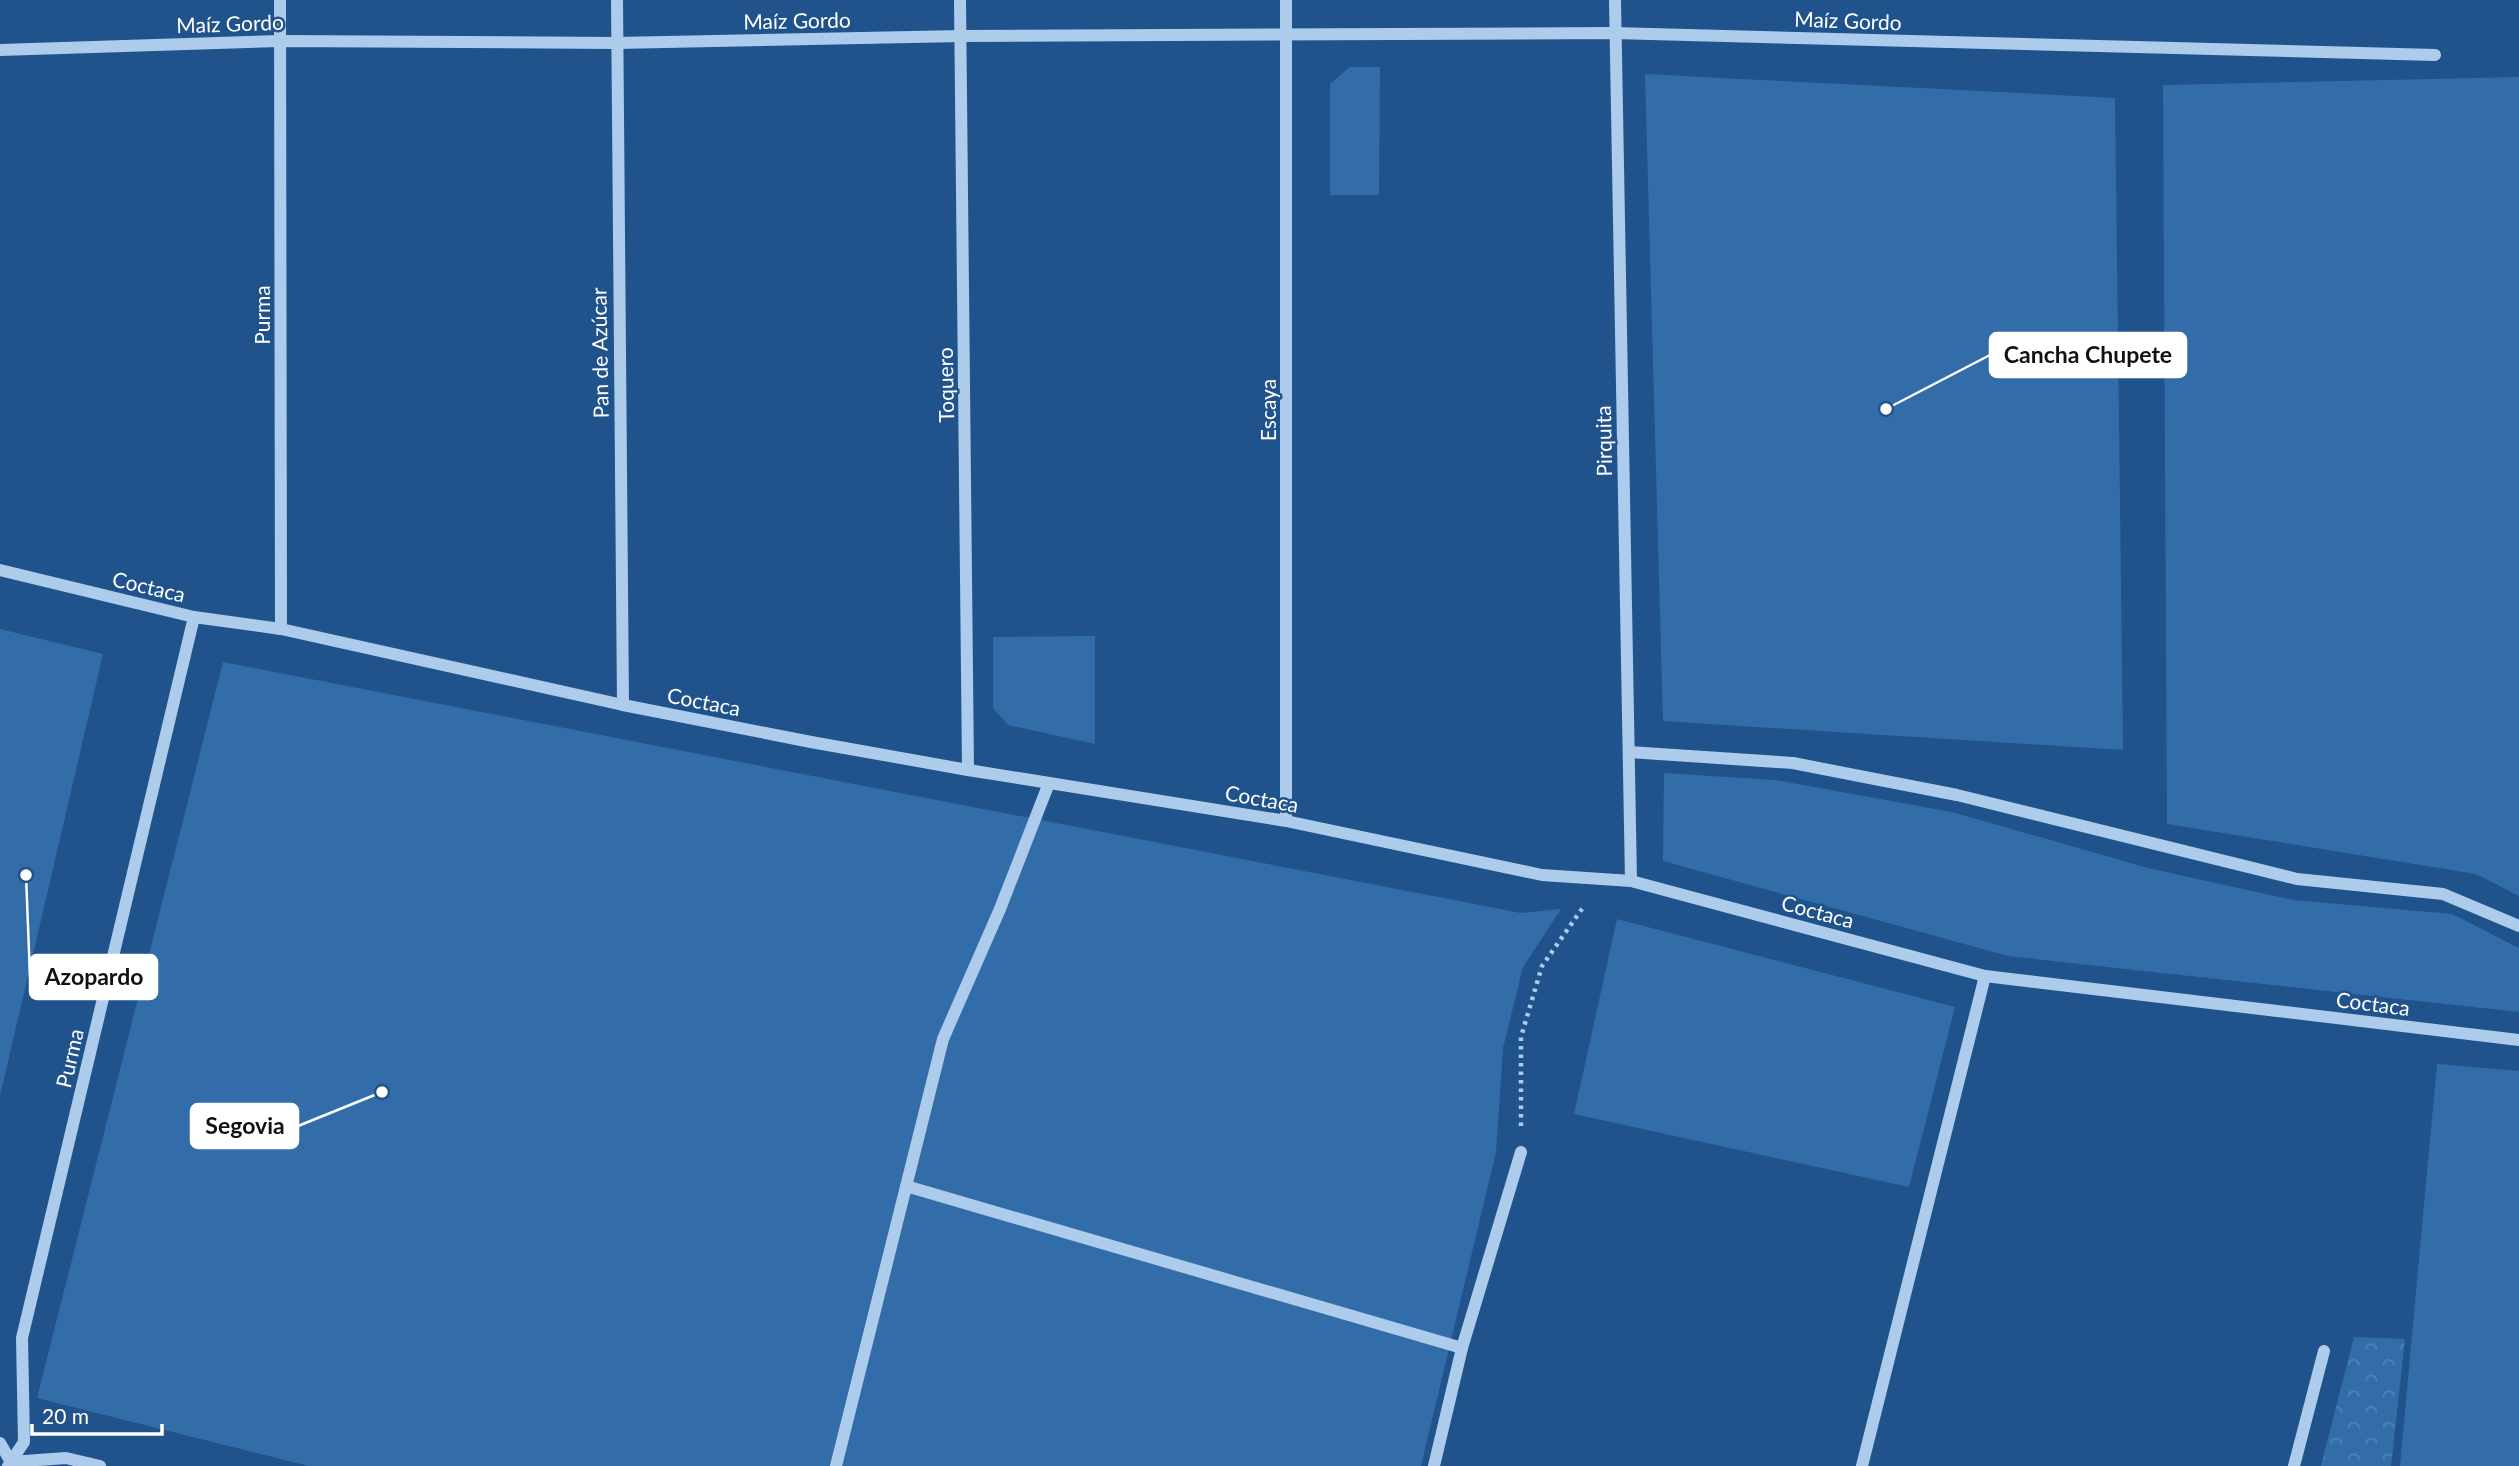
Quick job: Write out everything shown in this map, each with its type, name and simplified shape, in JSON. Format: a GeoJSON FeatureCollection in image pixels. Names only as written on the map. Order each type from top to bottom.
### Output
{"type":"FeatureCollection","features":[{"type":"Feature","properties":{"kind":"street","name":"Purma"},"geometry":{"type":"LineString","coordinates":[[280,0],[281,629]]}},
{"type":"Feature","properties":{"kind":"street","name":"Pan de Azúcar"},"geometry":{"type":"LineString","coordinates":[[617,0],[615,43],[623,705]]}},
{"type":"Feature","properties":{"kind":"street","name":"Toquero"},"geometry":{"type":"LineString","coordinates":[[960,0],[968,770]]}},
{"type":"Feature","properties":{"kind":"street","name":"Escaya"},"geometry":{"type":"LineString","coordinates":[[1286,0],[1286,821]]}},
{"type":"Feature","properties":{"kind":"street","name":"Pirquita"},"geometry":{"type":"LineString","coordinates":[[1615,0],[1631,881]]}},
{"type":"Feature","properties":{"kind":"street","name":"Maíz Gordo"},"geometry":{"type":"LineString","coordinates":[[0,50],[280,41],[615,43],[961,36],[1614,33],[2435,55]]}},
{"type":"Feature","properties":{"kind":"street","name":"Coctaca"},"geometry":{"type":"LineString","coordinates":[[0,570],[194,617],[281,629],[623,705],[968,770],[1286,821],[1542,875],[1631,881],[1985,976],[2519,1040]]}},
{"type":"Feature","properties":{"kind":"street","name":"Purma"},"geometry":{"type":"LineString","coordinates":[[10,1464],[24,1442],[22,1338],[194,617]]}},
{"type":"Feature","properties":{"kind":"street"},"geometry":{"type":"LineString","coordinates":[[1629,752],[1793,763],[1930,790],[2297,878],[2443,894],[2519,926]]}},
{"type":"Feature","properties":{"kind":"street"},"geometry":{"type":"LineString","coordinates":[[836,1466],[943,1039],[1000,909],[1049,783]]}},
{"type":"Feature","properties":{"kind":"street"},"geometry":{"type":"LineString","coordinates":[[1862,1466],[1985,976]]}},
{"type":"Feature","properties":{"kind":"street"},"geometry":{"type":"LineString","coordinates":[[1434,1466],[1462,1348],[1521,1152]]}},
{"type":"Feature","properties":{"kind":"street"},"geometry":{"type":"LineString","coordinates":[[906,1186],[1462,1348]]}},
{"type":"Feature","properties":{"kind":"street"},"geometry":{"type":"LineString","coordinates":[[2294,1466],[2324,1351]]}},
{"type":"Feature","properties":{"kind":"street"},"geometry":{"type":"LineString","coordinates":[[0,1443],[10,1464],[66,1458],[100,1466]]}},
{"type":"Feature","properties":{"kind":"path"},"geometry":{"type":"LineString","coordinates":[[1521,1152],[1521,1037],[1542,965],[1602,879]]}},
{"type":"Feature","properties":{"kind":"green space"},"geometry":{"type":"Polygon","coordinates":[[[1350,67],[1380,67],[1379,195],[1330,195],[1330,84],[1350,67]]]}},
{"type":"Feature","properties":{"kind":"green space"},"geometry":{"type":"Polygon","coordinates":[[[1645,74],[2115,98],[2123,750],[1663,721],[1645,74]]]}},
{"type":"Feature","properties":{"kind":"green space"},"geometry":{"type":"Polygon","coordinates":[[[2519,77],[2519,896],[2476,874],[2167,824],[2163,85],[2519,77]]]}},
{"type":"Feature","properties":{"kind":"green space"},"geometry":{"type":"Polygon","coordinates":[[[0,629],[103,654],[0,1096],[0,629]]]}},
{"type":"Feature","properties":{"kind":"green space"},"geometry":{"type":"Polygon","coordinates":[[[1095,636],[1095,744],[1008,725],[993,708],[993,637],[1095,636]]]}},
{"type":"Feature","properties":{"kind":"green space"},"geometry":{"type":"Polygon","coordinates":[[[223,662],[1521,913],[1561,909],[1523,967],[1503,1048],[1496,1152],[1421,1466],[309,1466],[37,1398],[223,662]]]}},
{"type":"Feature","properties":{"kind":"green space"},"geometry":{"type":"Polygon","coordinates":[[[1664,773],[1775,780],[1952,812],[2148,868],[2293,900],[2452,914],[2519,948],[2519,1012],[2008,956],[1663,861],[1664,773]]]}},
{"type":"Feature","properties":{"kind":"green space"},"geometry":{"type":"Polygon","coordinates":[[[1617,919],[1955,1007],[1909,1187],[1574,1114],[1617,919]]]}},
{"type":"Feature","properties":{"kind":"green space"},"geometry":{"type":"Polygon","coordinates":[[[2437,1064],[2519,1071],[2519,1466],[2400,1466],[2437,1064]]]}},
{"type":"Feature","properties":{"kind":"green space"},"geometry":{"type":"Polygon","coordinates":[[[2354,1337],[2405,1339],[2391,1466],[2321,1466],[2354,1337]]]}},
{"type":"Feature","properties":{"kind":"place","name":"Cancha Chupete"},"geometry":{"type":"Point","coordinates":[1886,409]}},
{"type":"Feature","properties":{"kind":"place","name":"Azopardo"},"geometry":{"type":"Point","coordinates":[26,875]}},
{"type":"Feature","properties":{"kind":"place","name":"Segovia"},"geometry":{"type":"Point","coordinates":[382,1092]}}]}
